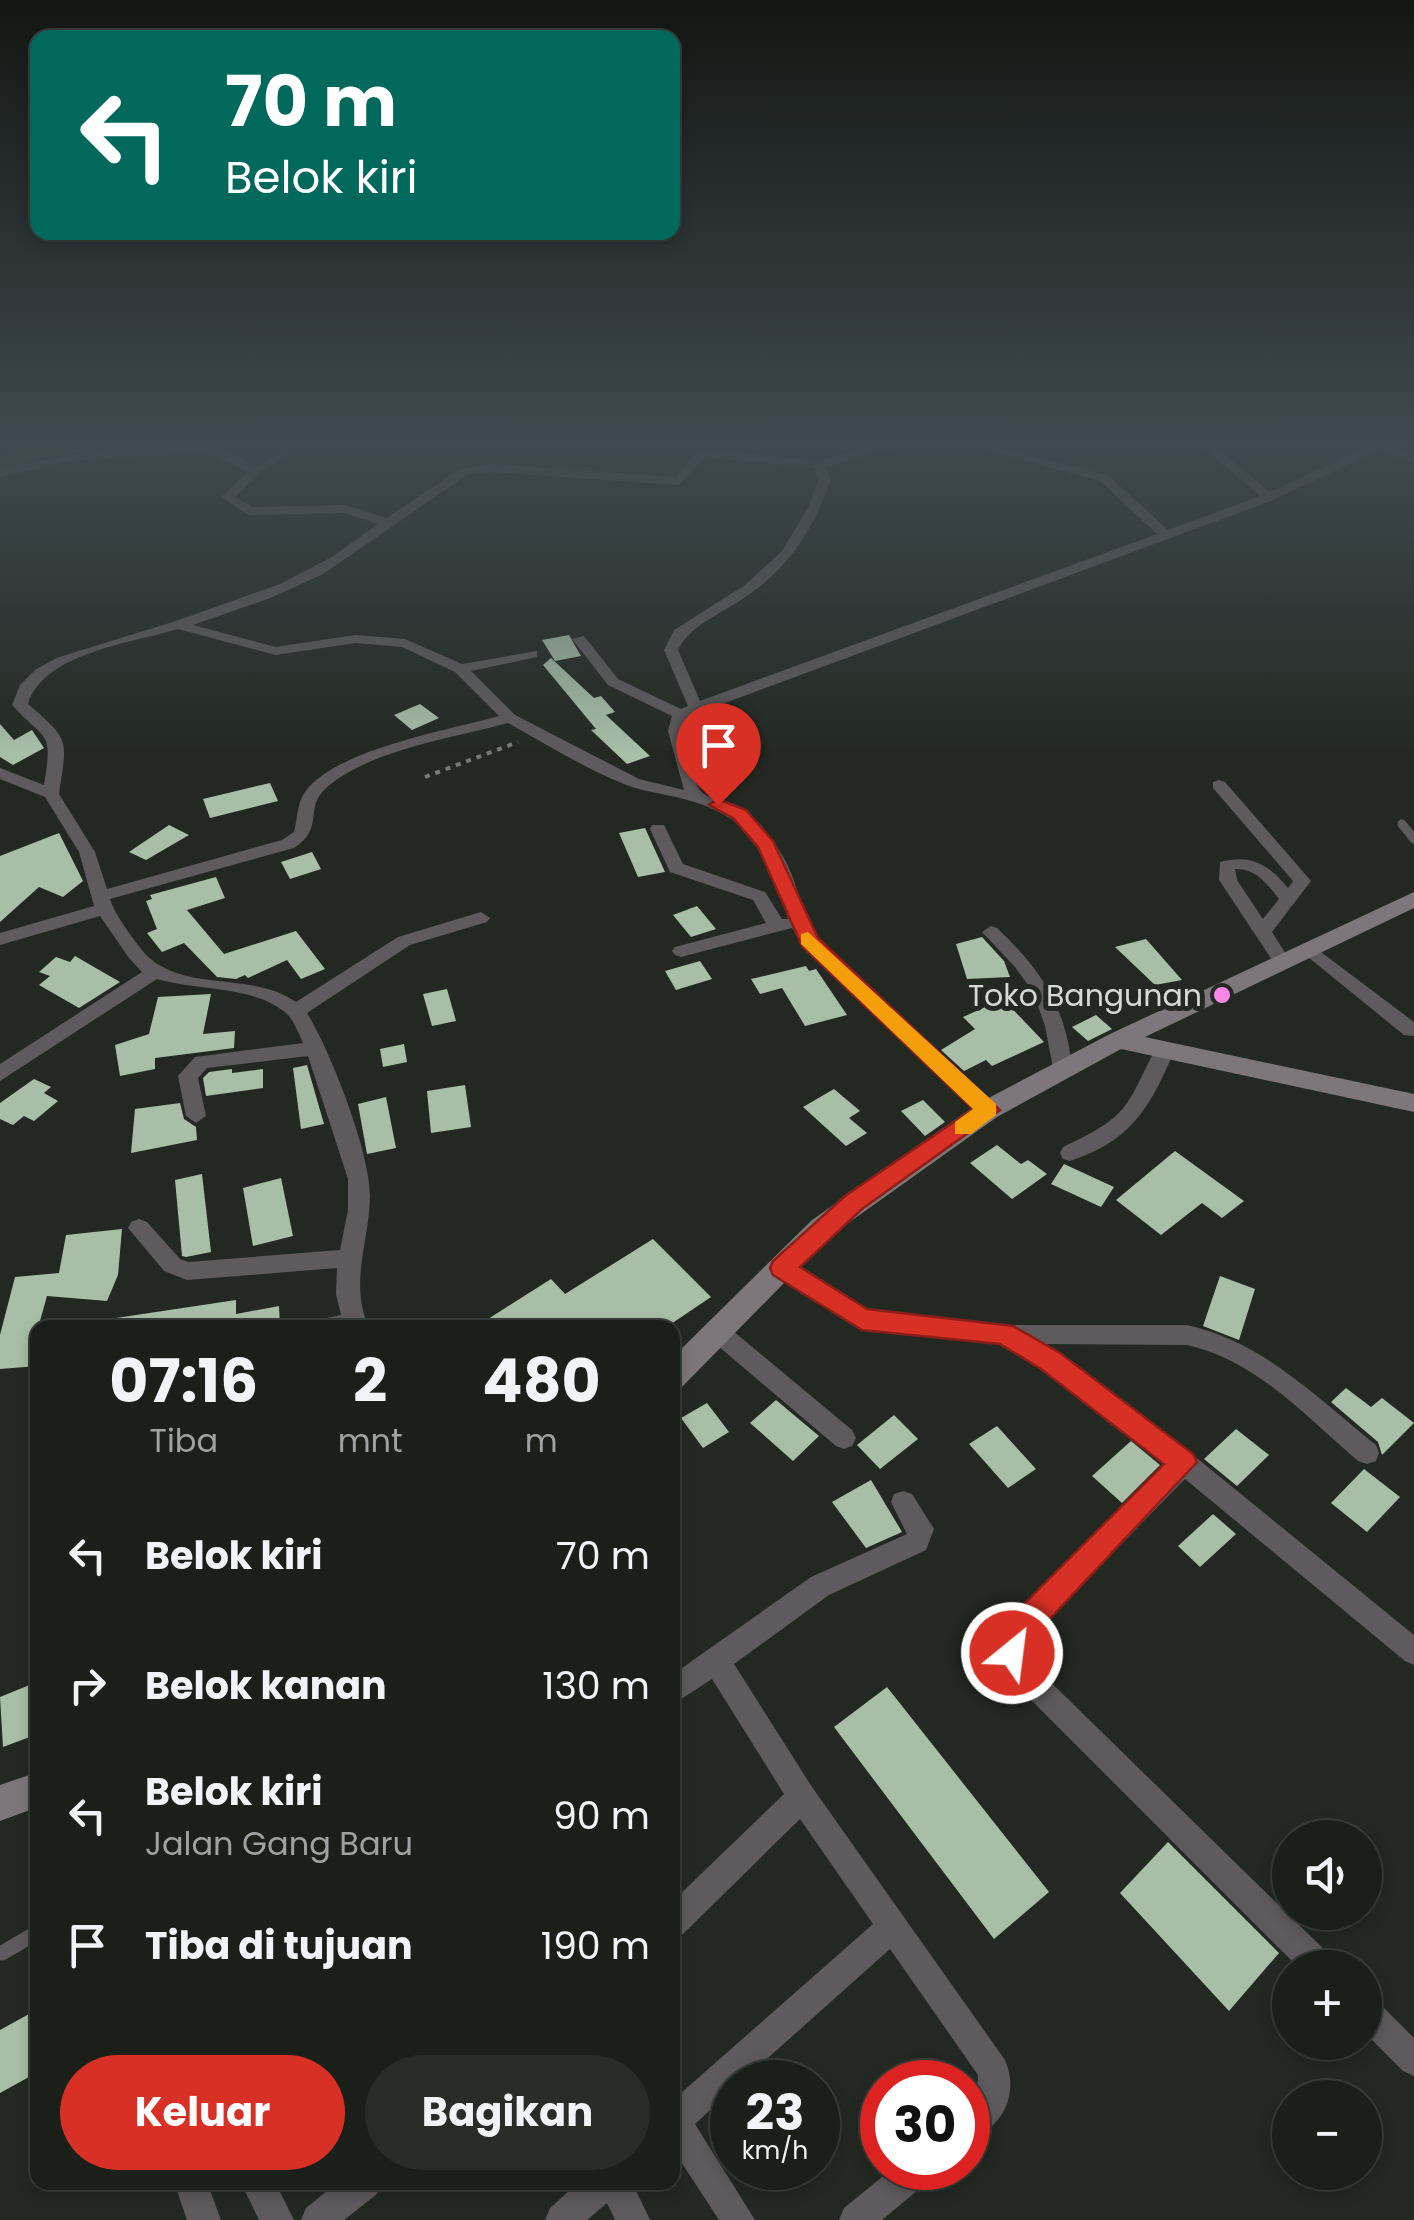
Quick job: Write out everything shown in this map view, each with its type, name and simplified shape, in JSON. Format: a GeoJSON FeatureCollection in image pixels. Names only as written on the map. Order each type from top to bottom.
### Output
{"type":"FeatureCollection","features":[{"type":"Feature","properties":{"kind":"main road"},"geometry":{"type":"LineString","coordinates":[[680,1370],[782,1268],[854,1203],[988,1110],[1118,1040],[1414,900]]}},
{"type":"Feature","properties":{"kind":"main road"},"geometry":{"type":"LineString","coordinates":[[1118,1040],[1414,1104]]}},
{"type":"Feature","properties":{"kind":"main road"},"geometry":{"type":"LineString","coordinates":[[0,1803],[30,1793]]}},
{"type":"Feature","properties":{"kind":"street"},"geometry":{"type":"LineString","coordinates":[[51,794],[58,746],[54,734],[20,706],[20,692],[28,680],[80,652],[177,625],[304,578],[356,546]]}},
{"type":"Feature","properties":{"kind":"street"},"geometry":{"type":"LineString","coordinates":[[698,798],[690,787],[676,731],[687,710],[672,642],[778,568],[791,546]]}},
{"type":"Feature","properties":{"kind":"street"},"geometry":{"type":"LineString","coordinates":[[579,639],[612,682],[687,710],[931,625],[1135,546]]}},
{"type":"Feature","properties":{"kind":"street"},"geometry":{"type":"LineString","coordinates":[[177,625],[276,651],[376,638],[405,643],[460,669],[510,718],[633,782],[698,798],[739,814],[754,827],[779,865],[798,922],[809,941],[988,1110]]}},
{"type":"Feature","properties":{"kind":"street"},"geometry":{"type":"LineString","coordinates":[[460,669],[532,654]]}},
{"type":"Feature","properties":{"kind":"street"},"geometry":{"type":"LineString","coordinates":[[0,939],[288,844],[302,834],[307,801],[316,786],[338,773],[361,761],[510,718]]}},
{"type":"Feature","properties":{"kind":"street"},"geometry":{"type":"LineString","coordinates":[[0,773],[51,794],[87,852],[102,903],[155,972],[273,998],[296,1011],[357,1174],[358,1204],[346,1284],[355,1320]]}},
{"type":"Feature","properties":{"kind":"street"},"geometry":{"type":"LineString","coordinates":[[1219,785],[1299,874],[1300,888],[1261,934]]}},
{"type":"Feature","properties":{"kind":"street"},"geometry":{"type":"LineString","coordinates":[[658,829],[676,868],[760,896],[777,926]]}},
{"type":"Feature","properties":{"kind":"street"},"geometry":{"type":"LineString","coordinates":[[1282,962],[1228,880],[1226,866],[1245,862],[1261,867],[1288,898]]}},
{"type":"Feature","properties":{"kind":"street"},"geometry":{"type":"LineString","coordinates":[[296,1011],[404,941],[481,918]]}},
{"type":"Feature","properties":{"kind":"street"},"geometry":{"type":"LineString","coordinates":[[680,950],[798,922]]}},
{"type":"Feature","properties":{"kind":"street"},"geometry":{"type":"LineString","coordinates":[[991,932],[1030,970],[1045,992],[1054,1012],[1064,1068]]}},
{"type":"Feature","properties":{"kind":"street"},"geometry":{"type":"LineString","coordinates":[[1309,950],[1411,1030]]}},
{"type":"Feature","properties":{"kind":"street"},"geometry":{"type":"LineString","coordinates":[[0,1074],[155,972]]}},
{"type":"Feature","properties":{"kind":"street"},"geometry":{"type":"LineString","coordinates":[[196,1116],[188,1076],[192,1067],[312,1049]]}},
{"type":"Feature","properties":{"kind":"street"},"geometry":{"type":"LineString","coordinates":[[1070,1153],[1131,1119],[1144,1102],[1165,1050]]}},
{"type":"Feature","properties":{"kind":"street"},"geometry":{"type":"LineString","coordinates":[[138,1228],[172,1265],[188,1271],[348,1258]]}},
{"type":"Feature","properties":{"kind":"street"},"geometry":{"type":"LineString","coordinates":[[782,1268],[862,1319],[1004,1334],[1187,1335],[1214,1340],[1242,1353],[1367,1454]]}},
{"type":"Feature","properties":{"kind":"street"},"geometry":{"type":"LineString","coordinates":[[719,1333],[844,1438]]}},
{"type":"Feature","properties":{"kind":"street"},"geometry":{"type":"LineString","coordinates":[[1004,1334],[1050,1361],[1184,1462],[1414,1652]]}},
{"type":"Feature","properties":{"kind":"street"},"geometry":{"type":"LineString","coordinates":[[1184,1462],[1017,1631],[1012,1653],[1018,1668],[1302,1950]]}},
{"type":"Feature","properties":{"kind":"street"},"geometry":{"type":"LineString","coordinates":[[680,1687],[820,1586],[918,1542],[920,1529],[903,1502]]}},
{"type":"Feature","properties":{"kind":"street"},"geometry":{"type":"LineString","coordinates":[[717,1662],[802,1796],[986,2060]]}},
{"type":"Feature","properties":{"kind":"street"},"geometry":{"type":"LineString","coordinates":[[680,1915],[802,1796]]}},
{"type":"Feature","properties":{"kind":"street"},"geometry":{"type":"LineString","coordinates":[[680,2115],[892,1927]]}},
{"type":"Feature","properties":{"kind":"street"},"geometry":{"type":"LineString","coordinates":[[1382,2028],[1414,2060]]}},
{"type":"Feature","properties":{"kind":"street"},"geometry":{"type":"LineString","coordinates":[[990,2065],[994,2071],[990,2106]]}},
{"type":"Feature","properties":{"kind":"street"},"geometry":{"type":"LineString","coordinates":[[680,2132],[738,2220]]}},
{"type":"Feature","properties":{"kind":"street"},"geometry":{"type":"LineString","coordinates":[[193,2190],[204,2220]]}},
{"type":"Feature","properties":{"kind":"street"},"geometry":{"type":"LineString","coordinates":[[318,2220],[354,2190]]}},
{"type":"Feature","properties":{"kind":"street"},"geometry":{"type":"LineString","coordinates":[[562,2220],[597,2190]]}},
{"type":"Feature","properties":{"kind":"street"},"geometry":{"type":"LineString","coordinates":[[618,2190],[633,2220]]}},
{"type":"Feature","properties":{"kind":"street"},"geometry":{"type":"LineString","coordinates":[[856,2220],[892,2190]]}},
{"type":"Feature","properties":{"kind":"lane"},"geometry":{"type":"LineString","coordinates":[[1402,824],[1414,839]]}},
{"type":"Feature","properties":{"kind":"lane"},"geometry":{"type":"LineString","coordinates":[[2,1953],[30,1937]]}},
{"type":"Feature","properties":{"kind":"path"},"geometry":{"type":"LineString","coordinates":[[424,777],[541,734]]}},
{"type":"Feature","properties":{"kind":"building"},"geometry":{"type":"Polygon","coordinates":[[[569,635],[581,656],[555,661],[542,640],[569,635]]]}},
{"type":"Feature","properties":{"kind":"building"},"geometry":{"type":"Polygon","coordinates":[[[551,658],[594,698],[601,696],[615,712],[606,715],[650,756],[627,764],[591,730],[596,729],[543,665],[551,658]]]}},
{"type":"Feature","properties":{"kind":"building"},"geometry":{"type":"Polygon","coordinates":[[[420,704],[439,718],[412,730],[394,715],[420,704]]]}},
{"type":"Feature","properties":{"kind":"building"},"geometry":{"type":"Polygon","coordinates":[[[0,724],[14,740],[32,730],[44,748],[13,765],[0,757],[0,724]]]}},
{"type":"Feature","properties":{"kind":"building"},"geometry":{"type":"Polygon","coordinates":[[[270,783],[278,801],[210,818],[203,799],[270,783]]]}},
{"type":"Feature","properties":{"kind":"building"},"geometry":{"type":"Polygon","coordinates":[[[169,825],[189,835],[146,860],[129,852],[169,825]]]}},
{"type":"Feature","properties":{"kind":"building"},"geometry":{"type":"Polygon","coordinates":[[[645,828],[665,872],[638,877],[619,833],[645,828]]]}},
{"type":"Feature","properties":{"kind":"building"},"geometry":{"type":"Polygon","coordinates":[[[59,833],[83,881],[63,897],[39,887],[0,922],[0,856],[59,833]]]}},
{"type":"Feature","properties":{"kind":"building"},"geometry":{"type":"Polygon","coordinates":[[[312,852],[321,869],[290,879],[281,862],[312,852]]]}},
{"type":"Feature","properties":{"kind":"building"},"geometry":{"type":"Polygon","coordinates":[[[216,877],[225,898],[187,910],[224,954],[296,931],[325,969],[301,979],[287,960],[248,978],[245,975],[236,979],[217,977],[184,943],[162,952],[147,933],[157,929],[146,901],[152,899],[150,895],[216,877]]]}},
{"type":"Feature","properties":{"kind":"building"},"geometry":{"type":"Polygon","coordinates":[[[697,906],[716,929],[691,937],[673,915],[697,906]]]}},
{"type":"Feature","properties":{"kind":"building"},"geometry":{"type":"Polygon","coordinates":[[[982,937],[1004,961],[1010,977],[967,979],[956,944],[982,937]]]}},
{"type":"Feature","properties":{"kind":"building"},"geometry":{"type":"Polygon","coordinates":[[[1146,939],[1182,980],[1155,985],[1115,947],[1146,939]]]}},
{"type":"Feature","properties":{"kind":"building"},"geometry":{"type":"Polygon","coordinates":[[[75,956],[120,982],[79,1008],[39,985],[50,976],[39,972],[56,957],[70,962],[75,956]]]}},
{"type":"Feature","properties":{"kind":"building"},"geometry":{"type":"Polygon","coordinates":[[[700,961],[712,979],[676,990],[665,971],[700,961]]]}},
{"type":"Feature","properties":{"kind":"building"},"geometry":{"type":"Polygon","coordinates":[[[806,966],[809,971],[816,969],[847,1015],[805,1026],[782,988],[760,994],[751,979],[806,966]]]}},
{"type":"Feature","properties":{"kind":"building"},"geometry":{"type":"Polygon","coordinates":[[[447,989],[456,1021],[432,1026],[423,994],[447,989]]]}},
{"type":"Feature","properties":{"kind":"building"},"geometry":{"type":"Polygon","coordinates":[[[211,994],[203,1034],[235,1031],[234,1048],[155,1058],[155,1069],[120,1076],[115,1045],[149,1034],[158,997],[211,994]]]}},
{"type":"Feature","properties":{"kind":"building"},"geometry":{"type":"Polygon","coordinates":[[[1003,999],[1044,1042],[992,1066],[986,1060],[964,1071],[941,1050],[975,1029],[963,1017],[1003,999]]]}},
{"type":"Feature","properties":{"kind":"building"},"geometry":{"type":"Polygon","coordinates":[[[1096,1015],[1112,1029],[1088,1041],[1072,1027],[1096,1015]]]}},
{"type":"Feature","properties":{"kind":"building"},"geometry":{"type":"Polygon","coordinates":[[[404,1044],[407,1062],[383,1067],[380,1049],[404,1044]]]}},
{"type":"Feature","properties":{"kind":"building"},"geometry":{"type":"Polygon","coordinates":[[[307,1065],[324,1124],[301,1129],[293,1068],[307,1065]]]}},
{"type":"Feature","properties":{"kind":"building"},"geometry":{"type":"Polygon","coordinates":[[[232,1069],[232,1073],[263,1069],[263,1088],[206,1096],[203,1078],[209,1072],[232,1069]]]}},
{"type":"Feature","properties":{"kind":"building"},"geometry":{"type":"Polygon","coordinates":[[[34,1079],[51,1087],[44,1093],[58,1101],[34,1121],[24,1116],[13,1125],[0,1119],[0,1103],[34,1079]]]}},
{"type":"Feature","properties":{"kind":"building"},"geometry":{"type":"Polygon","coordinates":[[[465,1085],[471,1127],[431,1133],[427,1091],[465,1085]]]}},
{"type":"Feature","properties":{"kind":"building"},"geometry":{"type":"Polygon","coordinates":[[[834,1089],[860,1111],[849,1118],[867,1133],[846,1146],[803,1107],[834,1089]]]}},
{"type":"Feature","properties":{"kind":"building"},"geometry":{"type":"Polygon","coordinates":[[[386,1097],[396,1148],[367,1154],[358,1104],[386,1097]]]}},
{"type":"Feature","properties":{"kind":"building"},"geometry":{"type":"Polygon","coordinates":[[[923,1100],[945,1122],[925,1136],[901,1111],[923,1100]]]}},
{"type":"Feature","properties":{"kind":"building"},"geometry":{"type":"Polygon","coordinates":[[[180,1103],[184,1119],[196,1127],[197,1140],[131,1153],[135,1109],[180,1103]]]}},
{"type":"Feature","properties":{"kind":"building"},"geometry":{"type":"Polygon","coordinates":[[[997,1145],[1021,1164],[1028,1160],[1047,1174],[1012,1199],[970,1163],[997,1145]]]}},
{"type":"Feature","properties":{"kind":"building"},"geometry":{"type":"Polygon","coordinates":[[[1175,1151],[1244,1201],[1222,1218],[1202,1203],[1161,1235],[1116,1200],[1175,1151]]]}},
{"type":"Feature","properties":{"kind":"building"},"geometry":{"type":"Polygon","coordinates":[[[1064,1164],[1114,1187],[1101,1207],[1051,1184],[1064,1164]]]}},
{"type":"Feature","properties":{"kind":"building"},"geometry":{"type":"Polygon","coordinates":[[[202,1174],[211,1252],[186,1257],[182,1256],[175,1180],[202,1174]]]}},
{"type":"Feature","properties":{"kind":"building"},"geometry":{"type":"Polygon","coordinates":[[[281,1178],[293,1236],[253,1246],[243,1188],[281,1178]]]}},
{"type":"Feature","properties":{"kind":"building"},"geometry":{"type":"Polygon","coordinates":[[[122,1229],[118,1275],[107,1301],[47,1296],[40,1320],[30,1320],[30,1367],[0,1369],[0,1335],[15,1277],[59,1273],[66,1235],[122,1229]]]}},
{"type":"Feature","properties":{"kind":"building"},"geometry":{"type":"Polygon","coordinates":[[[653,1239],[711,1297],[677,1320],[487,1320],[551,1279],[565,1294],[653,1239]]]}},
{"type":"Feature","properties":{"kind":"building"},"geometry":{"type":"Polygon","coordinates":[[[1220,1276],[1255,1289],[1239,1340],[1203,1326],[1220,1276]]]}},
{"type":"Feature","properties":{"kind":"building"},"geometry":{"type":"Polygon","coordinates":[[[236,1300],[236,1314],[279,1306],[280,1320],[116,1320],[236,1300]]]}},
{"type":"Feature","properties":{"kind":"building"},"geometry":{"type":"Polygon","coordinates":[[[1346,1388],[1371,1407],[1382,1398],[1414,1423],[1382,1455],[1378,1442],[1331,1402],[1346,1388]]]}},
{"type":"Feature","properties":{"kind":"building"},"geometry":{"type":"Polygon","coordinates":[[[776,1400],[819,1436],[793,1461],[750,1423],[776,1400]]]}},
{"type":"Feature","properties":{"kind":"building"},"geometry":{"type":"Polygon","coordinates":[[[707,1403],[729,1432],[703,1448],[681,1418],[707,1403]]]}},
{"type":"Feature","properties":{"kind":"building"},"geometry":{"type":"Polygon","coordinates":[[[894,1415],[918,1439],[880,1469],[857,1445],[894,1415]]]}},
{"type":"Feature","properties":{"kind":"building"},"geometry":{"type":"Polygon","coordinates":[[[997,1426],[1036,1469],[1008,1488],[969,1444],[997,1426]]]}},
{"type":"Feature","properties":{"kind":"building"},"geometry":{"type":"Polygon","coordinates":[[[1236,1429],[1269,1455],[1237,1486],[1204,1459],[1236,1429]]]}},
{"type":"Feature","properties":{"kind":"building"},"geometry":{"type":"Polygon","coordinates":[[[1131,1441],[1160,1465],[1122,1503],[1092,1476],[1131,1441]]]}},
{"type":"Feature","properties":{"kind":"building"},"geometry":{"type":"Polygon","coordinates":[[[1364,1469],[1400,1497],[1367,1532],[1331,1503],[1364,1469]]]}},
{"type":"Feature","properties":{"kind":"building"},"geometry":{"type":"Polygon","coordinates":[[[871,1480],[902,1532],[866,1548],[832,1502],[871,1480]]]}},
{"type":"Feature","properties":{"kind":"building"},"geometry":{"type":"Polygon","coordinates":[[[1213,1514],[1236,1534],[1200,1567],[1178,1546],[1213,1514]]]}},
{"type":"Feature","properties":{"kind":"building"},"geometry":{"type":"Polygon","coordinates":[[[30,1685],[30,1737],[3,1747],[0,1697],[30,1685]]]}},
{"type":"Feature","properties":{"kind":"building"},"geometry":{"type":"Polygon","coordinates":[[[887,1687],[1049,1892],[994,1939],[834,1727],[887,1687]]]}},
{"type":"Feature","properties":{"kind":"building"},"geometry":{"type":"Polygon","coordinates":[[[1168,1842],[1276,1950],[1272,1950],[1272,1961],[1229,2011],[1120,1893],[1168,1842]]]}},
{"type":"Feature","properties":{"kind":"building"},"geometry":{"type":"Polygon","coordinates":[[[30,2013],[30,2076],[0,2093],[0,2030],[30,2013]]]}},
{"type":"Feature","properties":{"kind":"slow traffic"},"geometry":{"type":"LineString","coordinates":[[808,939],[988,1110],[963,1128]]}},
{"type":"Feature","properties":{"kind":"place","name":"Toko Bangunan"},"geometry":{"type":"Point","coordinates":[1222,995]}},
{"type":"Feature","properties":{"kind":"route"},"geometry":{"type":"LineString","coordinates":[[718,805],[739,814],[767,845],[809,941],[988,1110],[854,1203],[782,1268],[862,1319],[1004,1334],[1050,1361],[1184,1462],[1052,1592],[1017,1631],[1012,1653]]}}]}
